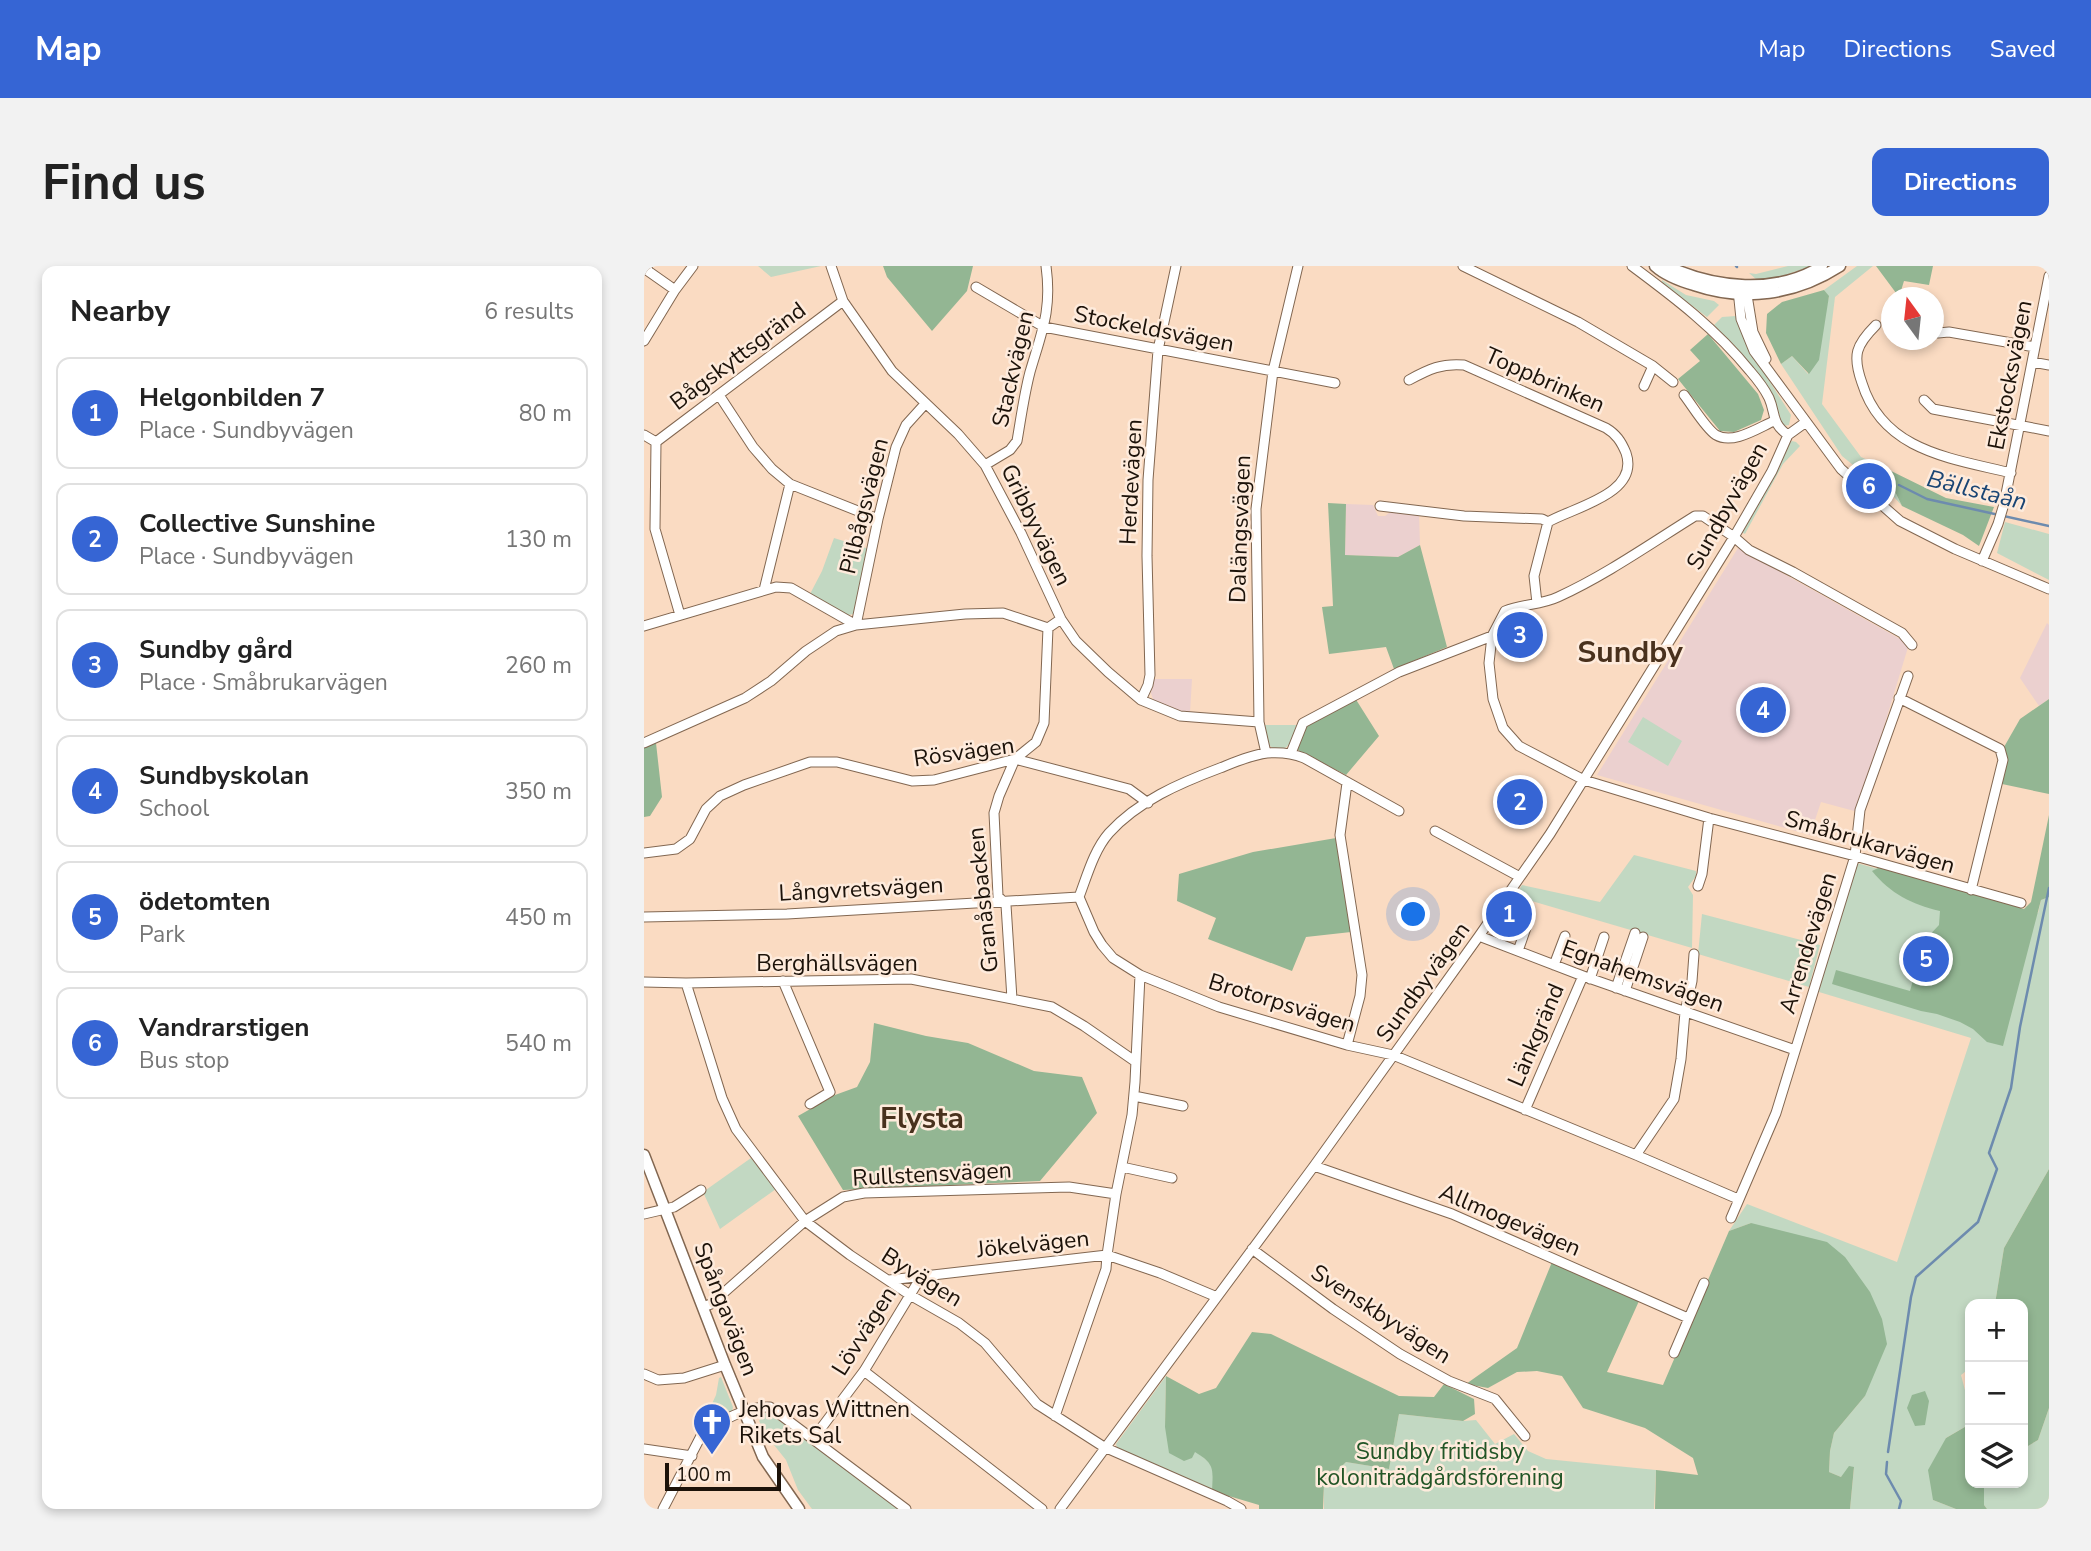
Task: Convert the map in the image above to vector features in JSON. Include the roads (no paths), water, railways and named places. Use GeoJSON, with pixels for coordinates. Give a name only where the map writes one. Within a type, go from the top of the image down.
{"type":"FeatureCollection","features":[{"type":"Feature","properties":{"kind":"street"},"geometry":{"type":"LineString","coordinates":[[647,266],[648,271],[674,290]]}},
{"type":"Feature","properties":{"kind":"street"},"geometry":{"type":"LineString","coordinates":[[644,341],[674,290],[693,266]]}},
{"type":"Feature","properties":{"kind":"street","name":"Gribbyvägen"},"geometry":{"type":"LineString","coordinates":[[831,266],[843,301],[892,371],[958,434],[985,465],[1061,618],[1076,641],[1140,700],[1180,716],[1259,722]]}},
{"type":"Feature","properties":{"kind":"street","name":"Stackvägen"},"geometry":{"type":"LineString","coordinates":[[985,465],[1010,450],[1017,441],[1049,299],[1046,266]]}},
{"type":"Feature","properties":{"kind":"street","name":"Herdevägen"},"geometry":{"type":"LineString","coordinates":[[1140,700],[1150,675],[1148,480],[1158,350],[1176,266]]}},
{"type":"Feature","properties":{"kind":"street","name":"Dalängsvägen"},"geometry":{"type":"LineString","coordinates":[[1266,753],[1259,722],[1256,509],[1273,371],[1298,266]]}},
{"type":"Feature","properties":{"kind":"street"},"geometry":{"type":"LineString","coordinates":[[1463,266],[1577,322],[1653,366],[1673,382]]}},
{"type":"Feature","properties":{"kind":"street"},"geometry":{"type":"LineString","coordinates":[[1632,266],[1720,336],[1764,389],[1774,421],[1788,435]]}},
{"type":"Feature","properties":{"kind":"street"},"geometry":{"type":"LineString","coordinates":[[1655,266],[1685,283],[1721,293],[1786,281],[1822,266]]}},
{"type":"Feature","properties":{"kind":"street"},"geometry":{"type":"LineString","coordinates":[[1667,266],[1693,277],[1742,290],[1788,290],[1807,284],[1840,266]]}},
{"type":"Feature","properties":{"kind":"street","name":"Ekstocksvägen"},"geometry":{"type":"LineString","coordinates":[[1982,561],[2004,504],[2047,297],[2049,276]]}},
{"type":"Feature","properties":{"kind":"street","name":"Stockeldsvägen"},"geometry":{"type":"LineString","coordinates":[[976,287],[1044,327],[1335,383]]}},
{"type":"Feature","properties":{"kind":"street"},"geometry":{"type":"LineString","coordinates":[[1742,290],[1753,332],[1772,374],[1841,469],[1900,521],[1982,561],[2049,589]]}},
{"type":"Feature","properties":{"kind":"street","name":"Bågskyttsgränd"},"geometry":{"type":"LineString","coordinates":[[656,442],[843,301]]}},
{"type":"Feature","properties":{"kind":"street"},"geometry":{"type":"LineString","coordinates":[[1876,325],[1861,340],[1857,356],[1859,376],[1866,396],[1879,418],[1901,438],[1920,448],[1952,459],[2011,472]]}},
{"type":"Feature","properties":{"kind":"street"},"geometry":{"type":"LineString","coordinates":[[1944,332],[2035,347]]}},
{"type":"Feature","properties":{"kind":"street"},"geometry":{"type":"LineString","coordinates":[[2032,362],[2049,365]]}},
{"type":"Feature","properties":{"kind":"street","name":"Toppbrinken"},"geometry":{"type":"LineString","coordinates":[[1409,380],[1448,363],[1464,365],[1606,428],[1616,435],[1627,457],[1626,475],[1622,483],[1611,493],[1548,522]]}},
{"type":"Feature","properties":{"kind":"street"},"geometry":{"type":"LineString","coordinates":[[1644,386],[1653,366]]}},
{"type":"Feature","properties":{"kind":"street"},"geometry":{"type":"LineString","coordinates":[[719,395],[753,447],[772,469],[790,484],[878,519]]}},
{"type":"Feature","properties":{"kind":"street"},"geometry":{"type":"LineString","coordinates":[[1684,395],[1714,434],[1722,437],[1744,434],[1774,421]]}},
{"type":"Feature","properties":{"kind":"street"},"geometry":{"type":"LineString","coordinates":[[1924,400],[1933,409],[2049,431]]}},
{"type":"Feature","properties":{"kind":"street","name":"Pilbågsvägen"},"geometry":{"type":"LineString","coordinates":[[856,625],[896,447],[906,425],[925,404]]}},
{"type":"Feature","properties":{"kind":"street","name":"Sundbyvägen"},"geometry":{"type":"LineString","coordinates":[[1060,1509],[1314,1166],[1520,877],[1584,780],[1734,537],[1772,471],[1788,435],[1806,422]]}},
{"type":"Feature","properties":{"kind":"street"},"geometry":{"type":"LineString","coordinates":[[644,435],[656,442],[655,529],[680,615]]}},
{"type":"Feature","properties":{"kind":"street"},"geometry":{"type":"LineString","coordinates":[[764,590],[790,484]]}},
{"type":"Feature","properties":{"kind":"street"},"geometry":{"type":"LineString","coordinates":[[1380,506],[1464,516],[1542,519],[1548,522],[1534,576],[1537,603]]}},
{"type":"Feature","properties":{"kind":"street"},"geometry":{"type":"LineString","coordinates":[[1291,753],[1303,723],[1399,672],[1492,636],[1505,611],[1554,599],[1593,579],[1695,516],[1703,516],[1749,550],[1902,633],[1912,645]]}},
{"type":"Feature","properties":{"kind":"street"},"geometry":{"type":"LineString","coordinates":[[644,626],[776,587],[791,588],[856,625]]}},
{"type":"Feature","properties":{"kind":"street"},"geometry":{"type":"LineString","coordinates":[[644,743],[745,698],[836,631],[856,625],[1003,613],[1048,628]]}},
{"type":"Feature","properties":{"kind":"street"},"geometry":{"type":"LineString","coordinates":[[1048,628],[1061,618]]}},
{"type":"Feature","properties":{"kind":"street"},"geometry":{"type":"LineString","coordinates":[[1015,759],[1036,742],[1044,723],[1048,628]]}},
{"type":"Feature","properties":{"kind":"street","name":"Småbrukarvägen"},"geometry":{"type":"LineString","coordinates":[[1492,636],[1489,663],[1493,699],[1503,728],[1519,746],[1584,780],[1709,818],[2021,903]]}},
{"type":"Feature","properties":{"kind":"street","name":"Arrendevägen"},"geometry":{"type":"LineString","coordinates":[[1731,1218],[1776,1113],[1855,856],[1860,810],[1908,676]]}},
{"type":"Feature","properties":{"kind":"street"},"geometry":{"type":"LineString","coordinates":[[1899,698],[2000,749],[2003,760],[1970,890]]}},
{"type":"Feature","properties":{"kind":"street"},"geometry":{"type":"LineString","coordinates":[[1079,897],[1107,835],[1130,814],[1177,784],[1266,753],[1291,753],[1304,758],[1399,811]]}},
{"type":"Feature","properties":{"kind":"street","name":"Rösvägen"},"geometry":{"type":"LineString","coordinates":[[644,853],[676,849],[690,839],[706,809],[720,796],[810,762],[837,762],[912,780],[934,780],[1015,759],[1129,789],[1148,803]]}},
{"type":"Feature","properties":{"kind":"street","name":"Granåsbacken"},"geometry":{"type":"LineString","coordinates":[[1012,999],[1006,905],[998,896],[994,813],[1015,759]]}},
{"type":"Feature","properties":{"kind":"street"},"geometry":{"type":"LineString","coordinates":[[1347,783],[1340,835],[1362,975],[1360,996],[1347,1045]]}},
{"type":"Feature","properties":{"kind":"street"},"geometry":{"type":"LineString","coordinates":[[1698,886],[1709,818]]}},
{"type":"Feature","properties":{"kind":"street"},"geometry":{"type":"LineString","coordinates":[[1435,831],[1520,877]]}},
{"type":"Feature","properties":{"kind":"street","name":"Långvretsvägen"},"geometry":{"type":"LineString","coordinates":[[644,917],[787,914],[1079,897]]}},
{"type":"Feature","properties":{"kind":"street","name":"Brotorpsvägen"},"geometry":{"type":"LineString","coordinates":[[1079,897],[1102,945],[1113,958],[1140,975],[1219,1007],[1347,1045],[1393,1055],[1738,1199]]}},
{"type":"Feature","properties":{"kind":"street"},"geometry":{"type":"LineString","coordinates":[[1518,951],[1528,922]]}},
{"type":"Feature","properties":{"kind":"street"},"geometry":{"type":"LineString","coordinates":[[1621,989],[1639,935]]}},
{"type":"Feature","properties":{"kind":"street","name":"Egnahemsvägen"},"geometry":{"type":"LineString","coordinates":[[1479,936],[1586,977],[1795,1050]]}},
{"type":"Feature","properties":{"kind":"street"},"geometry":{"type":"LineString","coordinates":[[1554,965],[1564,936]]}},
{"type":"Feature","properties":{"kind":"street","name":"Länkgränd"},"geometry":{"type":"LineString","coordinates":[[1525,1110],[1604,937]]}},
{"type":"Feature","properties":{"kind":"street"},"geometry":{"type":"LineString","coordinates":[[1636,1155],[1674,1099],[1694,954]]}},
{"type":"Feature","properties":{"kind":"street"},"geometry":{"type":"LineString","coordinates":[[1055,1416],[1106,1269],[1116,1194],[1134,1096],[1140,975]]}},
{"type":"Feature","properties":{"kind":"street","name":"Berghällsvägen"},"geometry":{"type":"LineString","coordinates":[[644,982],[911,979],[1052,1007],[1136,1062]]}},
{"type":"Feature","properties":{"kind":"street"},"geometry":{"type":"LineString","coordinates":[[783,981],[830,1092],[810,1104]]}},
{"type":"Feature","properties":{"kind":"street","name":"Byvägen"},"geometry":{"type":"LineString","coordinates":[[686,983],[722,1098],[736,1129],[805,1221],[849,1255],[959,1323],[985,1343],[1037,1404],[1055,1416],[1104,1447],[1241,1509]]}},
{"type":"Feature","properties":{"kind":"street"},"geometry":{"type":"LineString","coordinates":[[1134,1096],[1183,1106]]}},
{"type":"Feature","properties":{"kind":"street","name":"Spångavägen"},"geometry":{"type":"LineString","coordinates":[[644,1155],[763,1457],[799,1509]]}},
{"type":"Feature","properties":{"kind":"street","name":"Allmogevägen"},"geometry":{"type":"LineString","coordinates":[[1314,1166],[1452,1214],[1688,1318]]}},
{"type":"Feature","properties":{"kind":"street"},"geometry":{"type":"LineString","coordinates":[[1122,1167],[1172,1178]]}},
{"type":"Feature","properties":{"kind":"street","name":"Rullstensvägen"},"geometry":{"type":"LineString","coordinates":[[703,1307],[711,1304],[805,1221],[843,1197],[864,1193],[1069,1187],[1116,1194]]}},
{"type":"Feature","properties":{"kind":"street"},"geometry":{"type":"LineString","coordinates":[[644,1214],[674,1208],[701,1190]]}},
{"type":"Feature","properties":{"kind":"street","name":"Svenskbyvägen"},"geometry":{"type":"LineString","coordinates":[[1252,1249],[1400,1354],[1448,1381],[1495,1399],[1525,1436]]}},
{"type":"Feature","properties":{"kind":"street","name":"Jökelvägen"},"geometry":{"type":"LineString","coordinates":[[889,1280],[1107,1255],[1217,1297]]}},
{"type":"Feature","properties":{"kind":"street","name":"Lövvägen"},"geometry":{"type":"LineString","coordinates":[[813,1439],[864,1371],[921,1277]]}},
{"type":"Feature","properties":{"kind":"street"},"geometry":{"type":"LineString","coordinates":[[1674,1353],[1704,1283]]}},
{"type":"Feature","properties":{"kind":"street"},"geometry":{"type":"LineString","coordinates":[[644,1374],[658,1380],[684,1378],[725,1365]]}},
{"type":"Feature","properties":{"kind":"street"},"geometry":{"type":"LineString","coordinates":[[864,1371],[1042,1509]]}},
{"type":"Feature","properties":{"kind":"street"},"geometry":{"type":"LineString","coordinates":[[663,1509],[702,1434],[744,1413],[760,1407],[770,1407],[906,1509]]}},
{"type":"Feature","properties":{"kind":"street"},"geometry":{"type":"LineString","coordinates":[[644,1448],[692,1455]]}},
{"type":"Feature","properties":{"kind":"waterway","name":"Bällstaån"},"geometry":{"type":"LineString","coordinates":[[1899,485],[1927,499],[2049,526]]}},
{"type":"Feature","properties":{"kind":"waterway"},"geometry":{"type":"LineString","coordinates":[[1888,1452],[1916,1277],[1978,1222],[1997,1169],[1989,1153],[2011,1088],[2020,1027],[2049,888]]}},
{"type":"Feature","properties":{"kind":"waterway"},"geometry":{"type":"LineString","coordinates":[[1887,1462],[1886,1474],[1901,1501],[1899,1509]]}},
{"type":"Feature","properties":{"kind":"place","name":"Vandrarstigen"},"geometry":{"type":"Point","coordinates":[1869,486]}},
{"type":"Feature","properties":{"kind":"place","name":"Sundby gård"},"geometry":{"type":"Point","coordinates":[1520,635]}},
{"type":"Feature","properties":{"kind":"place","name":"Sundbyskolan"},"geometry":{"type":"Point","coordinates":[1763,710]}},
{"type":"Feature","properties":{"kind":"place","name":"Collective Sunshine"},"geometry":{"type":"Point","coordinates":[1520,802]}},
{"type":"Feature","properties":{"kind":"place","name":"Helgonbilden 7"},"geometry":{"type":"Point","coordinates":[1509,914]}},
{"type":"Feature","properties":{"kind":"place","name":"ödetomten"},"geometry":{"type":"Point","coordinates":[1926,959]}},
{"type":"Feature","properties":{"kind":"place","name":"Jehovas Wittnen Rikets Sal"},"geometry":{"type":"Point","coordinates":[712,1456]}},
{"type":"Feature","properties":{"kind":"district","name":"Sundby"},"geometry":{"type":"Point","coordinates":[1630,652]}},
{"type":"Feature","properties":{"kind":"district","name":"Flysta"},"geometry":{"type":"Point","coordinates":[922,1118]}},
{"type":"Feature","properties":{"kind":"park label","name":"Sundby fritidsby koloniträdgårdsförening"},"geometry":{"type":"Point","coordinates":[1440,1464]}}]}
